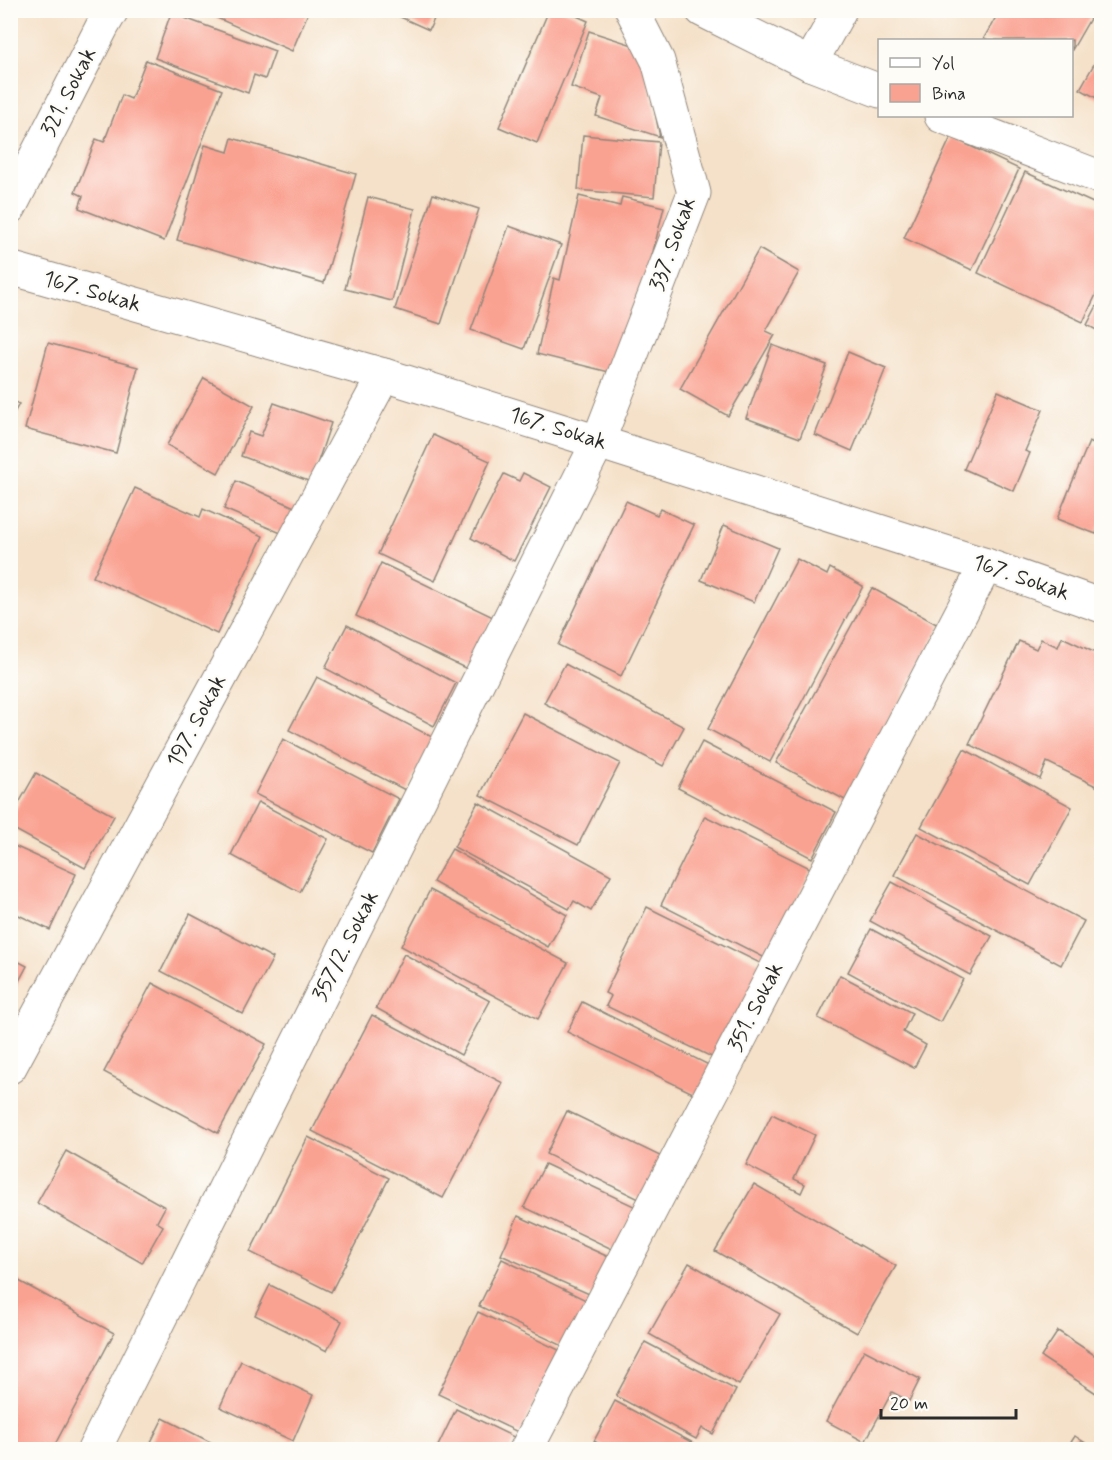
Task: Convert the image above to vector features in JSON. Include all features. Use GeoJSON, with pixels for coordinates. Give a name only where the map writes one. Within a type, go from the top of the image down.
{"type":"FeatureCollection","features":[{"type":"Feature","properties":{"kind":"street","name":"337. Sokak"},"geometry":{"type":"LineString","coordinates":[[598,442],[694,193],[658,61],[632,10]]}},
{"type":"Feature","properties":{"kind":"street"},"geometry":{"type":"LineString","coordinates":[[702,10],[810,64],[878,91]]}},
{"type":"Feature","properties":{"kind":"street"},"geometry":{"type":"LineString","coordinates":[[810,64],[840,10]]}},
{"type":"Feature","properties":{"kind":"street","name":"321. Sokak"},"geometry":{"type":"LineString","coordinates":[[10,207],[106,16]]}},
{"type":"Feature","properties":{"kind":"street"},"geometry":{"type":"LineString","coordinates":[[944,117],[1101,178]]}},
{"type":"Feature","properties":{"kind":"street","name":"167. Sokak"},"geometry":{"type":"LineString","coordinates":[[14,276],[384,375],[986,565],[1101,606]]}},
{"type":"Feature","properties":{"kind":"street","name":"197. Sokak"},"geometry":{"type":"LineString","coordinates":[[10,1067],[384,375]]}},
{"type":"Feature","properties":{"kind":"street","name":"357/2. Sokak"},"geometry":{"type":"LineString","coordinates":[[94,1449],[598,442]]}},
{"type":"Feature","properties":{"kind":"street","name":"351. Sokak"},"geometry":{"type":"LineString","coordinates":[[526,1449],[986,565]]}},
{"type":"Feature","properties":{"kind":"building"},"geometry":{"type":"Polygon","coordinates":[[[199,10],[303,10],[308,13],[292,51],[199,10]]]}},
{"type":"Feature","properties":{"kind":"building"},"geometry":{"type":"Polygon","coordinates":[[[385,10],[438,10],[429,30],[385,10]]]}},
{"type":"Feature","properties":{"kind":"building"},"geometry":{"type":"Polygon","coordinates":[[[549,10],[563,10],[588,21],[537,143],[499,127],[549,10]]]}},
{"type":"Feature","properties":{"kind":"building"},"geometry":{"type":"Polygon","coordinates":[[[1000,10],[1095,10],[1073,48],[1073,39],[984,38],[1000,10]]]}},
{"type":"Feature","properties":{"kind":"building"},"geometry":{"type":"Polygon","coordinates":[[[171,13],[275,51],[265,79],[254,75],[248,93],[155,58],[171,13]]]}},
{"type":"Feature","properties":{"kind":"building"},"geometry":{"type":"Polygon","coordinates":[[[589,31],[642,48],[660,137],[596,116],[602,98],[571,87],[589,31]]]}},
{"type":"Feature","properties":{"kind":"building"},"geometry":{"type":"Polygon","coordinates":[[[1102,50],[1102,101],[1080,89],[1102,50]]]}},
{"type":"Feature","properties":{"kind":"building"},"geometry":{"type":"Polygon","coordinates":[[[146,60],[222,90],[164,241],[79,208],[83,196],[75,192],[96,139],[104,142],[122,95],[131,99],[146,60]]]}},
{"type":"Feature","properties":{"kind":"building"},"geometry":{"type":"Polygon","coordinates":[[[583,135],[659,142],[654,197],[578,190],[583,135]]]}},
{"type":"Feature","properties":{"kind":"building"},"geometry":{"type":"Polygon","coordinates":[[[951,137],[1019,169],[972,270],[904,238],[951,137]]]}},
{"type":"Feature","properties":{"kind":"building"},"geometry":{"type":"Polygon","coordinates":[[[232,138],[356,174],[324,283],[177,240],[205,145],[228,152],[232,138]]]}},
{"type":"Feature","properties":{"kind":"building"},"geometry":{"type":"Polygon","coordinates":[[[1025,172],[1102,207],[1102,282],[1083,322],[978,273],[1025,172]]]}},
{"type":"Feature","properties":{"kind":"building"},"geometry":{"type":"Polygon","coordinates":[[[433,194],[479,209],[441,324],[395,309],[433,194]]]}},
{"type":"Feature","properties":{"kind":"building"},"geometry":{"type":"Polygon","coordinates":[[[579,196],[620,206],[622,197],[664,207],[625,366],[613,373],[537,354],[554,278],[560,280],[579,196]]]}},
{"type":"Feature","properties":{"kind":"building"},"geometry":{"type":"Polygon","coordinates":[[[368,197],[415,209],[392,301],[345,289],[368,197]]]}},
{"type":"Feature","properties":{"kind":"building"},"geometry":{"type":"Polygon","coordinates":[[[509,226],[561,245],[524,349],[471,330],[509,226]]]}},
{"type":"Feature","properties":{"kind":"building"},"geometry":{"type":"Polygon","coordinates":[[[759,249],[799,272],[766,331],[775,335],[728,416],[680,389],[759,249]]]}},
{"type":"Feature","properties":{"kind":"building"},"geometry":{"type":"Polygon","coordinates":[[[1102,296],[1102,333],[1087,325],[1102,296]]]}},
{"type":"Feature","properties":{"kind":"building"},"geometry":{"type":"Polygon","coordinates":[[[48,343],[138,367],[116,453],[25,429],[48,343]]]}},
{"type":"Feature","properties":{"kind":"building"},"geometry":{"type":"Polygon","coordinates":[[[772,345],[827,365],[800,438],[746,418],[772,345]]]}},
{"type":"Feature","properties":{"kind":"building"},"geometry":{"type":"Polygon","coordinates":[[[848,352],[886,368],[852,451],[815,435],[848,352]]]}},
{"type":"Feature","properties":{"kind":"building"},"geometry":{"type":"Polygon","coordinates":[[[204,378],[254,406],[218,473],[167,445],[204,378]]]}},
{"type":"Feature","properties":{"kind":"building"},"geometry":{"type":"Polygon","coordinates":[[[998,391],[1043,410],[1025,451],[1030,453],[1014,491],[964,469],[998,391]]]}},
{"type":"Feature","properties":{"kind":"building"},"geometry":{"type":"Polygon","coordinates":[[[10,399],[19,404],[10,420],[10,399]]]}},
{"type":"Feature","properties":{"kind":"building"},"geometry":{"type":"Polygon","coordinates":[[[274,403],[331,423],[311,482],[241,456],[249,432],[261,436],[274,403]]]}},
{"type":"Feature","properties":{"kind":"building"},"geometry":{"type":"Polygon","coordinates":[[[433,435],[490,461],[435,581],[378,554],[433,435]]]}},
{"type":"Feature","properties":{"kind":"building"},"geometry":{"type":"Polygon","coordinates":[[[1089,442],[1102,448],[1102,520],[1096,534],[1057,519],[1089,442]]]}},
{"type":"Feature","properties":{"kind":"building"},"geometry":{"type":"Polygon","coordinates":[[[523,473],[551,487],[514,561],[471,538],[504,474],[519,481],[523,473]]]}},
{"type":"Feature","properties":{"kind":"building"},"geometry":{"type":"Polygon","coordinates":[[[236,481],[299,509],[288,536],[224,509],[236,481]]]}},
{"type":"Feature","properties":{"kind":"building"},"geometry":{"type":"Polygon","coordinates":[[[135,488],[200,517],[203,509],[263,536],[217,634],[93,577],[135,488]]]}},
{"type":"Feature","properties":{"kind":"building"},"geometry":{"type":"Polygon","coordinates":[[[626,501],[657,515],[660,509],[694,525],[621,676],[558,645],[626,501]]]}},
{"type":"Feature","properties":{"kind":"building"},"geometry":{"type":"Polygon","coordinates":[[[724,525],[778,548],[754,602],[701,580],[724,525]]]}},
{"type":"Feature","properties":{"kind":"building"},"geometry":{"type":"Polygon","coordinates":[[[797,559],[827,575],[830,568],[863,586],[770,762],[708,729],[797,559]]]}},
{"type":"Feature","properties":{"kind":"building"},"geometry":{"type":"Polygon","coordinates":[[[381,563],[493,617],[467,669],[356,616],[381,563]]]}},
{"type":"Feature","properties":{"kind":"building"},"geometry":{"type":"Polygon","coordinates":[[[872,588],[940,626],[845,800],[776,763],[872,588]]]}},
{"type":"Feature","properties":{"kind":"building"},"geometry":{"type":"Polygon","coordinates":[[[347,625],[456,683],[434,726],[325,668],[347,625]]]}},
{"type":"Feature","properties":{"kind":"building"},"geometry":{"type":"Polygon","coordinates":[[[1062,637],[1102,656],[1102,789],[1047,762],[1040,779],[969,744],[1019,641],[1036,649],[1041,639],[1058,647],[1062,637]]]}},
{"type":"Feature","properties":{"kind":"building"},"geometry":{"type":"Polygon","coordinates":[[[565,664],[684,727],[663,766],[544,703],[565,664]]]}},
{"type":"Feature","properties":{"kind":"building"},"geometry":{"type":"Polygon","coordinates":[[[317,677],[434,738],[407,791],[289,730],[317,677]]]}},
{"type":"Feature","properties":{"kind":"building"},"geometry":{"type":"Polygon","coordinates":[[[523,713],[620,763],[578,845],[480,795],[523,713]]]}},
{"type":"Feature","properties":{"kind":"building"},"geometry":{"type":"Polygon","coordinates":[[[283,739],[399,799],[372,853],[255,794],[283,739]]]}},
{"type":"Feature","properties":{"kind":"building"},"geometry":{"type":"Polygon","coordinates":[[[702,742],[836,812],[812,858],[678,788],[702,742]]]}},
{"type":"Feature","properties":{"kind":"building"},"geometry":{"type":"Polygon","coordinates":[[[964,749],[1072,807],[1030,885],[921,827],[964,749]]]}},
{"type":"Feature","properties":{"kind":"building"},"geometry":{"type":"Polygon","coordinates":[[[36,773],[114,816],[85,868],[10,827],[10,819],[36,773]]]}},
{"type":"Feature","properties":{"kind":"building"},"geometry":{"type":"Polygon","coordinates":[[[258,802],[328,839],[300,892],[231,855],[258,802]]]}},
{"type":"Feature","properties":{"kind":"building"},"geometry":{"type":"Polygon","coordinates":[[[478,802],[611,875],[591,911],[574,901],[569,909],[454,847],[478,802]]]}},
{"type":"Feature","properties":{"kind":"building"},"geometry":{"type":"Polygon","coordinates":[[[705,816],[812,869],[767,959],[661,905],[705,816]]]}},
{"type":"Feature","properties":{"kind":"building"},"geometry":{"type":"Polygon","coordinates":[[[917,833],[1084,921],[1061,965],[894,875],[917,833]]]}},
{"type":"Feature","properties":{"kind":"building"},"geometry":{"type":"Polygon","coordinates":[[[10,844],[76,874],[50,930],[10,911],[10,844]]]}},
{"type":"Feature","properties":{"kind":"building"},"geometry":{"type":"Polygon","coordinates":[[[452,849],[567,915],[548,947],[433,882],[452,849]]]}},
{"type":"Feature","properties":{"kind":"building"},"geometry":{"type":"Polygon","coordinates":[[[892,882],[992,936],[970,975],[870,921],[892,882]]]}},
{"type":"Feature","properties":{"kind":"building"},"geometry":{"type":"Polygon","coordinates":[[[430,890],[568,963],[538,1019],[401,946],[430,890]]]}},
{"type":"Feature","properties":{"kind":"building"},"geometry":{"type":"Polygon","coordinates":[[[647,907],[766,966],[720,1061],[606,1006],[611,996],[605,993],[647,907]]]}},
{"type":"Feature","properties":{"kind":"building"},"geometry":{"type":"Polygon","coordinates":[[[190,914],[273,958],[243,1014],[161,971],[190,914]]]}},
{"type":"Feature","properties":{"kind":"building"},"geometry":{"type":"Polygon","coordinates":[[[871,929],[963,979],[940,1022],[848,972],[871,929]]]}},
{"type":"Feature","properties":{"kind":"building"},"geometry":{"type":"Polygon","coordinates":[[[404,954],[490,1001],[461,1055],[376,1008],[404,954]]]}},
{"type":"Feature","properties":{"kind":"building"},"geometry":{"type":"Polygon","coordinates":[[[10,957],[27,966],[10,998],[10,957]]]}},
{"type":"Feature","properties":{"kind":"building"},"geometry":{"type":"Polygon","coordinates":[[[840,975],[912,1013],[903,1032],[926,1045],[914,1068],[818,1018],[840,975]]]}},
{"type":"Feature","properties":{"kind":"building"},"geometry":{"type":"Polygon","coordinates":[[[152,983],[266,1044],[218,1133],[104,1072],[152,983]]]}},
{"type":"Feature","properties":{"kind":"building"},"geometry":{"type":"Polygon","coordinates":[[[582,1002],[719,1070],[705,1099],[567,1032],[582,1002]]]}},
{"type":"Feature","properties":{"kind":"building"},"geometry":{"type":"Polygon","coordinates":[[[372,1015],[503,1083],[443,1198],[312,1131],[372,1015]]]}},
{"type":"Feature","properties":{"kind":"building"},"geometry":{"type":"Polygon","coordinates":[[[567,1111],[664,1158],[643,1201],[546,1154],[567,1111]]]}},
{"type":"Feature","properties":{"kind":"building"},"geometry":{"type":"Polygon","coordinates":[[[772,1114],[815,1135],[794,1179],[805,1184],[801,1193],[746,1165],[772,1114]]]}},
{"type":"Feature","properties":{"kind":"building"},"geometry":{"type":"Polygon","coordinates":[[[308,1137],[389,1178],[331,1292],[250,1252],[308,1137]]]}},
{"type":"Feature","properties":{"kind":"building"},"geometry":{"type":"Polygon","coordinates":[[[66,1151],[165,1207],[157,1222],[163,1226],[142,1263],[37,1203],[66,1151]]]}},
{"type":"Feature","properties":{"kind":"building"},"geometry":{"type":"Polygon","coordinates":[[[545,1164],[636,1207],[616,1251],[524,1207],[545,1164]]]}},
{"type":"Feature","properties":{"kind":"building"},"geometry":{"type":"Polygon","coordinates":[[[754,1184],[896,1266],[857,1333],[715,1251],[754,1184]]]}},
{"type":"Feature","properties":{"kind":"building"},"geometry":{"type":"Polygon","coordinates":[[[518,1216],[613,1259],[596,1297],[501,1255],[518,1216]]]}},
{"type":"Feature","properties":{"kind":"building"},"geometry":{"type":"Polygon","coordinates":[[[502,1259],[590,1302],[567,1348],[479,1306],[502,1259]]]}},
{"type":"Feature","properties":{"kind":"building"},"geometry":{"type":"Polygon","coordinates":[[[689,1263],[780,1314],[739,1385],[649,1334],[689,1263]]]}},
{"type":"Feature","properties":{"kind":"building"},"geometry":{"type":"Polygon","coordinates":[[[10,1276],[114,1333],[52,1450],[10,1450],[10,1276]]]}},
{"type":"Feature","properties":{"kind":"building"},"geometry":{"type":"Polygon","coordinates":[[[270,1285],[342,1321],[327,1351],[255,1315],[270,1285]]]}},
{"type":"Feature","properties":{"kind":"building"},"geometry":{"type":"Polygon","coordinates":[[[478,1312],[559,1350],[520,1433],[438,1394],[478,1312]]]}},
{"type":"Feature","properties":{"kind":"building"},"geometry":{"type":"Polygon","coordinates":[[[1058,1331],[1102,1360],[1102,1397],[1041,1357],[1058,1331]]]}},
{"type":"Feature","properties":{"kind":"building"},"geometry":{"type":"Polygon","coordinates":[[[645,1342],[736,1390],[713,1434],[702,1428],[696,1439],[616,1396],[645,1342]]]}},
{"type":"Feature","properties":{"kind":"building"},"geometry":{"type":"Polygon","coordinates":[[[864,1350],[920,1379],[909,1401],[892,1392],[865,1442],[826,1421],[864,1350]]]}},
{"type":"Feature","properties":{"kind":"building"},"geometry":{"type":"Polygon","coordinates":[[[241,1361],[313,1395],[293,1441],[220,1407],[241,1361]]]}},
{"type":"Feature","properties":{"kind":"building"},"geometry":{"type":"Polygon","coordinates":[[[615,1401],[706,1450],[609,1450],[594,1441],[615,1401]]]}},
{"type":"Feature","properties":{"kind":"building"},"geometry":{"type":"Polygon","coordinates":[[[456,1409],[516,1438],[510,1450],[436,1450],[456,1409]]]}},
{"type":"Feature","properties":{"kind":"building"},"geometry":{"type":"Polygon","coordinates":[[[163,1418],[226,1450],[147,1450],[163,1418]]]}},
{"type":"Feature","properties":{"kind":"building"},"geometry":{"type":"Polygon","coordinates":[[[1075,1436],[1096,1450],[1066,1450],[1075,1436]]]}}]}
